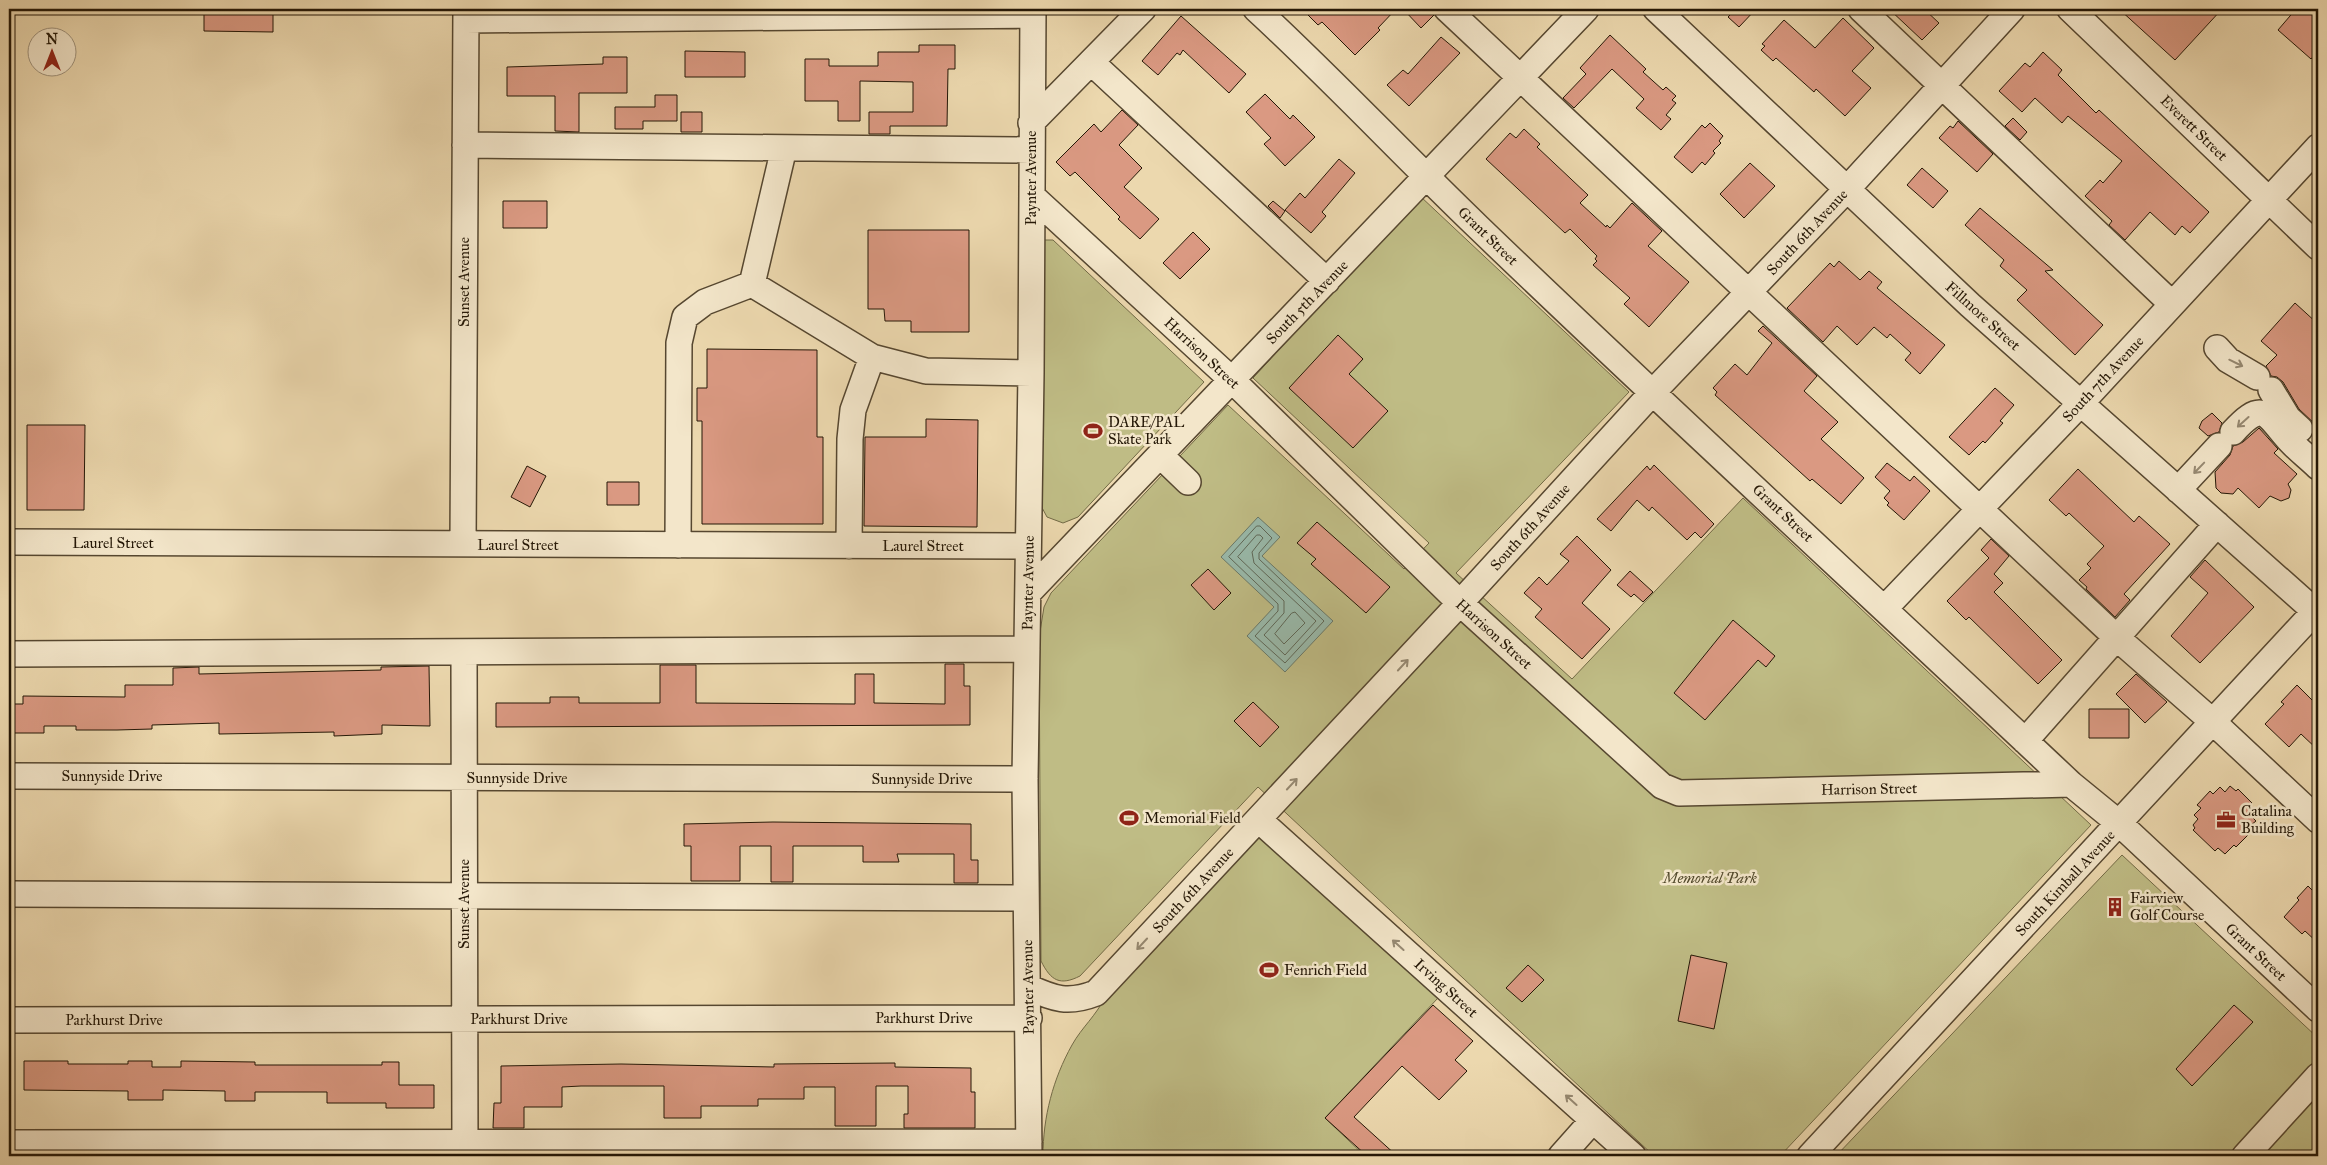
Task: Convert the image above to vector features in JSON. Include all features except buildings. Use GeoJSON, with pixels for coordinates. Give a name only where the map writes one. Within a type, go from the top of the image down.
{"type":"FeatureCollection","features":[{"type":"Feature","properties":{"kind":"street"},"geometry":{"type":"LineString","coordinates":[[1031,123],[1143,9]]}},
{"type":"Feature","properties":{"kind":"street","name":"Grant Street"},"geometry":{"type":"LineString","coordinates":[[1256,9],[1317,65],[1483,232],[2071,784],[2120,824],[2318,1009]]}},
{"type":"Feature","properties":{"kind":"street"},"geometry":{"type":"LineString","coordinates":[[1447,9],[2117,638],[2213,722],[2318,820]]}},
{"type":"Feature","properties":{"kind":"street","name":"South 5th Avenue"},"geometry":{"type":"LineString","coordinates":[[1028,593],[1586,9]]}},
{"type":"Feature","properties":{"kind":"street","name":"Fillmore Street"},"geometry":{"type":"LineString","coordinates":[[1656,9],[1970,305],[2317,611]]}},
{"type":"Feature","properties":{"kind":"street"},"geometry":{"type":"LineString","coordinates":[[1861,9],[2172,304]]}},
{"type":"Feature","properties":{"kind":"street","name":"South 6th Avenue"},"geometry":{"type":"LineString","coordinates":[[1028,987],[1056,999],[1080,999],[1096,993],[1460,604],[1653,392],[1848,188],[2012,9]]}},
{"type":"Feature","properties":{"kind":"street","name":"Everett Street"},"geometry":{"type":"LineString","coordinates":[[2070,9],[2318,247]]}},
{"type":"Feature","properties":{"kind":"street"},"geometry":{"type":"LineString","coordinates":[[466,14],[1033,12]]}},
{"type":"Feature","properties":{"kind":"street","name":"Paynter Avenue"},"geometry":{"type":"LineString","coordinates":[[1029,1149],[1025,780],[1031,373],[1033,12]]}},
{"type":"Feature","properties":{"kind":"street","name":"Sunset Avenue"},"geometry":{"type":"LineString","coordinates":[[463,544],[466,14]]}},
{"type":"Feature","properties":{"kind":"street"},"geometry":{"type":"LineString","coordinates":[[1091,62],[1327,281]]}},
{"type":"Feature","properties":{"kind":"street"},"geometry":{"type":"LineString","coordinates":[[465,145],[1031,150]]}},
{"type":"Feature","properties":{"kind":"street","name":"South 7th Avenue"},"geometry":{"type":"LineString","coordinates":[[1885,608],[2080,404],[2318,147]]}},
{"type":"Feature","properties":{"kind":"street"},"geometry":{"type":"LineString","coordinates":[[752,284],[784,148]]}},
{"type":"Feature","properties":{"kind":"street","name":"Harrison Street"},"geometry":{"type":"LineString","coordinates":[[1032,196],[1232,380],[1460,604],[1662,786],[1680,793],[2071,784]]}},
{"type":"Feature","properties":{"kind":"street"},"geometry":{"type":"LineString","coordinates":[[752,284],[872,357],[926,371],[1031,373]]}},
{"type":"Feature","properties":{"kind":"street"},"geometry":{"type":"LineString","coordinates":[[678,545],[679,343],[685,316],[705,302],[752,284]]}},
{"type":"Feature","properties":{"kind":"street"},"geometry":{"type":"LineString","coordinates":[[2216,348],[2228,360],[2264,383],[2288,418],[2318,446]]}},
{"type":"Feature","properties":{"kind":"street"},"geometry":{"type":"LineString","coordinates":[[850,546],[850,439],[852,410],[872,357]]}},
{"type":"Feature","properties":{"kind":"street"},"geometry":{"type":"LineString","coordinates":[[2178,490],[2244,419],[2254,414],[2264,414],[2273,419],[2291,442],[2318,467]]}},
{"type":"Feature","properties":{"kind":"street"},"geometry":{"type":"LineString","coordinates":[[1160,455],[1188,482]]}},
{"type":"Feature","properties":{"kind":"street"},"geometry":{"type":"LineString","coordinates":[[2025,741],[2217,524]]}},
{"type":"Feature","properties":{"kind":"street","name":"Laurel Street"},"geometry":{"type":"LineString","coordinates":[[9,542],[1028,546]]}},
{"type":"Feature","properties":{"kind":"street","name":"South Kimball Avenue"},"geometry":{"type":"LineString","coordinates":[[1810,1156],[2317,611]]}},
{"type":"Feature","properties":{"kind":"street"},"geometry":{"type":"LineString","coordinates":[[9,654],[1027,649]]}},
{"type":"Feature","properties":{"kind":"street","name":"Sunset Avenue"},"geometry":{"type":"LineString","coordinates":[[464,652],[465,1150]]}},
{"type":"Feature","properties":{"kind":"street","name":"Sunnyside Drive"},"geometry":{"type":"LineString","coordinates":[[9,776],[1025,780]]}},
{"type":"Feature","properties":{"kind":"street","name":"Irving Street"},"geometry":{"type":"LineString","coordinates":[[1259,820],[1633,1156]]}},
{"type":"Feature","properties":{"kind":"street"},"geometry":{"type":"LineString","coordinates":[[9,894],[1026,898]]}},
{"type":"Feature","properties":{"kind":"street","name":"Parkhurst Drive"},"geometry":{"type":"LineString","coordinates":[[9,1020],[1028,1018]]}},
{"type":"Feature","properties":{"kind":"street"},"geometry":{"type":"LineString","coordinates":[[2245,1156],[2318,1076]]}},
{"type":"Feature","properties":{"kind":"street"},"geometry":{"type":"LineString","coordinates":[[1561,1156],[1593,1120]]}},
{"type":"Feature","properties":{"kind":"street"},"geometry":{"type":"LineString","coordinates":[[9,1143],[465,1150],[1029,1149]]}},
{"type":"Feature","properties":{"kind":"green space","name":"Memorial Park"},"geometry":{"type":"Polygon","coordinates":[[[1420,196],[1629,392],[1456,573],[1572,679],[1743,498],[2091,825],[1780,1156],[1654,1156],[1258,787],[1080,976],[1067,981],[1057,980],[1048,973],[1041,961],[1039,638],[1044,607],[1051,593],[1228,405],[1404,569],[1429,543],[1253,378],[1420,196]]]}},
{"type":"Feature","properties":{"kind":"green space"},"geometry":{"type":"Polygon","coordinates":[[[1045,240],[1053,240],[1204,382],[1078,517],[1063,523],[1047,517],[1039,502],[1042,243],[1045,240]]]}},
{"type":"Feature","properties":{"kind":"green space"},"geometry":{"type":"Polygon","coordinates":[[[1260,831],[1438,998],[1325,1118],[1365,1156],[1043,1156],[1043,1141],[1050,1099],[1059,1071],[1076,1039],[1105,997],[1260,831]]]}},
{"type":"Feature","properties":{"kind":"green space"},"geometry":{"type":"Polygon","coordinates":[[[2122,855],[2318,1038],[2318,1156],[1836,1156],[2122,855]]]}},
{"type":"Feature","properties":{"kind":"water"},"geometry":{"type":"Polygon","coordinates":[[[1258,517],[1280,537],[1262,556],[1333,621],[1285,672],[1247,636],[1274,607],[1221,557],[1258,517]]]}},
{"type":"Feature","properties":{"kind":"place","name":"DARE/PAL Skate Park"},"geometry":{"type":"Point","coordinates":[1093,431]}},
{"type":"Feature","properties":{"kind":"place","name":"Memorial Field"},"geometry":{"type":"Point","coordinates":[1129,818]}},
{"type":"Feature","properties":{"kind":"place","name":"Catalina Building"},"geometry":{"type":"Point","coordinates":[2226,820]}},
{"type":"Feature","properties":{"kind":"place","name":"Fairview Golf Course"},"geometry":{"type":"Point","coordinates":[2115,907]}},
{"type":"Feature","properties":{"kind":"place","name":"Fenrich Field"},"geometry":{"type":"Point","coordinates":[1269,970]}}]}
